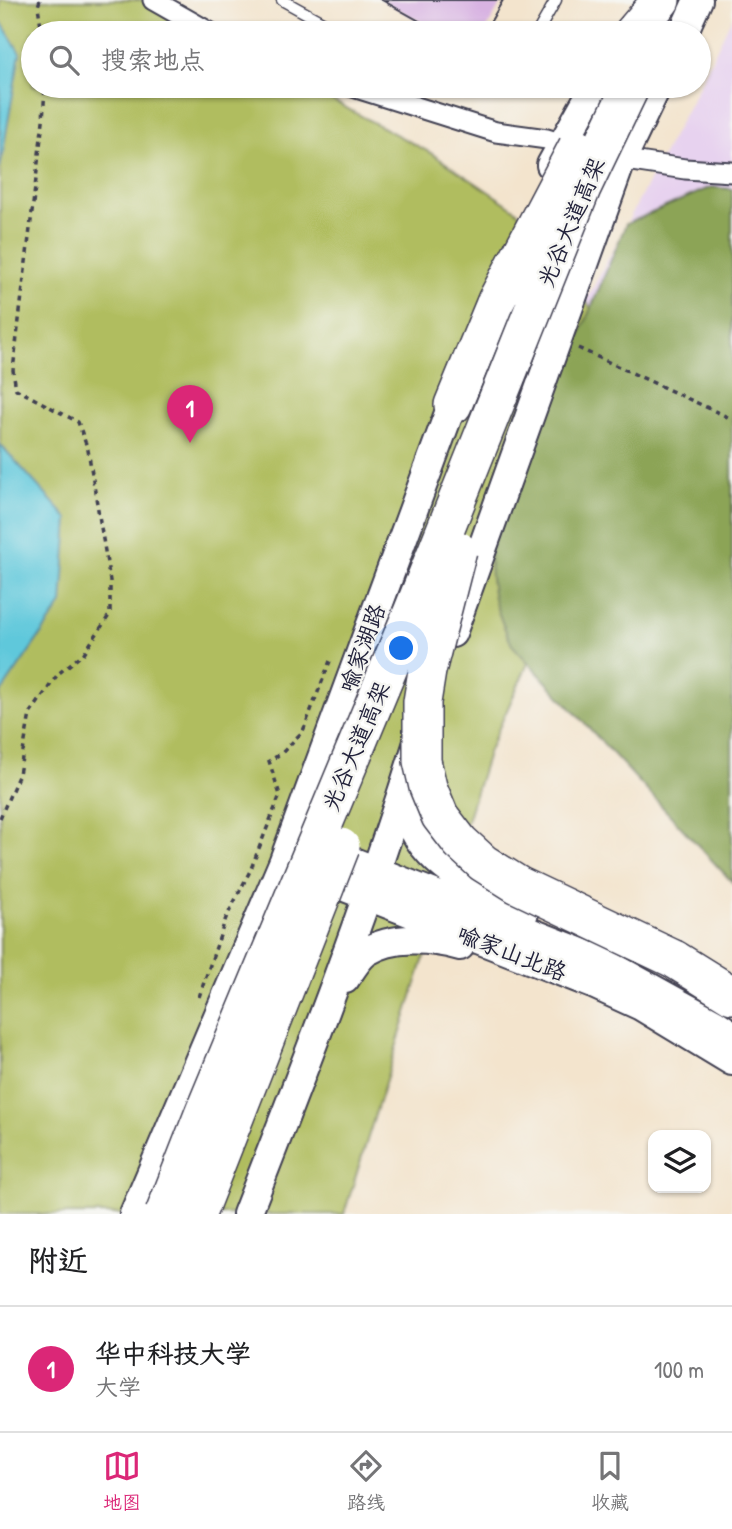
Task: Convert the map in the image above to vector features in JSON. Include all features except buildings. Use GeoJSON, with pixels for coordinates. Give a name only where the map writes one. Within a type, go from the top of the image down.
{"type":"FeatureCollection","features":[{"type":"Feature","properties":{"kind":"highway"},"geometry":{"type":"LineString","coordinates":[[643,21],[661,0]]}},
{"type":"Feature","properties":{"kind":"highway"},"geometry":{"type":"LineString","coordinates":[[660,21],[670,0]]}},
{"type":"Feature","properties":{"kind":"highway"},"geometry":{"type":"LineString","coordinates":[[672,21],[682,0]]}},
{"type":"Feature","properties":{"kind":"highway"},"geometry":{"type":"LineString","coordinates":[[453,405],[496,300],[582,137],[600,98]]}},
{"type":"Feature","properties":{"kind":"highway","name":"光谷大道高架"},"geometry":{"type":"LineString","coordinates":[[164,1214],[414,610],[582,188],[625,98]]}},
{"type":"Feature","properties":{"kind":"highway","name":"光谷大道高架"},"geometry":{"type":"LineString","coordinates":[[197,1214],[459,546],[592,193],[637,98]]}},
{"type":"Feature","properties":{"kind":"highway"},"geometry":{"type":"LineString","coordinates":[[459,546],[427,671],[422,702],[422,761],[428,787],[440,816],[475,856],[517,885],[674,959],[732,995]]}},
{"type":"Feature","properties":{"kind":"main road"},"geometry":{"type":"LineString","coordinates":[[633,21],[646,0]]}},
{"type":"Feature","properties":{"kind":"main road"},"geometry":{"type":"LineString","coordinates":[[688,21],[698,0]]}},
{"type":"Feature","properties":{"kind":"main road","name":"喻家湖路"},"geometry":{"type":"LineString","coordinates":[[134,1214],[288,850],[453,405],[483,310],[561,143],[588,98]]}},
{"type":"Feature","properties":{"kind":"main road"},"geometry":{"type":"LineString","coordinates":[[247,1214],[330,1001],[480,553],[621,161],[651,98]]}},
{"type":"Feature","properties":{"kind":"main road"},"geometry":{"type":"LineString","coordinates":[[412,761],[406,801],[414,832],[432,857],[461,878],[548,925],[597,972]]}},
{"type":"Feature","properties":{"kind":"main road","name":"喻家山北路"},"geometry":{"type":"LineString","coordinates":[[288,850],[376,870],[714,1023],[732,1035]]}},
{"type":"Feature","properties":{"kind":"main road","name":"喻家山北路"},"geometry":{"type":"LineString","coordinates":[[288,850],[366,897],[597,972],[640,1006],[732,1061]]}},
{"type":"Feature","properties":{"kind":"main road"},"geometry":{"type":"LineString","coordinates":[[330,1001],[363,953],[382,945],[408,940],[449,943],[470,948],[529,971],[559,979],[597,972]]}},
{"type":"Feature","properties":{"kind":"street"},"geometry":{"type":"LineString","coordinates":[[153,0],[190,21]]}},
{"type":"Feature","properties":{"kind":"street"},"geometry":{"type":"LineString","coordinates":[[388,98],[496,132],[547,139],[621,161],[732,172]]}},
{"type":"Feature","properties":{"kind":"lane"},"geometry":{"type":"LineString","coordinates":[[282,0],[320,21]]}},
{"type":"Feature","properties":{"kind":"lane"},"geometry":{"type":"LineString","coordinates":[[544,21],[556,0]]}},
{"type":"Feature","properties":{"kind":"path"},"geometry":{"type":"LineString","coordinates":[[40,0],[40,21]]}},
{"type":"Feature","properties":{"kind":"path"},"geometry":{"type":"LineString","coordinates":[[0,818],[19,775],[30,714],[58,674],[84,653],[110,614],[110,581],[88,450],[78,422],[16,389],[13,370],[44,98]]}},
{"type":"Feature","properties":{"kind":"path"},"geometry":{"type":"LineString","coordinates":[[558,340],[732,419]]}},
{"type":"Feature","properties":{"kind":"shaded area"},"geometry":{"type":"Polygon","coordinates":[[[732,17],[732,419],[566,339],[693,98],[711,98],[711,61],[732,17]]]}},
{"type":"Feature","properties":{"kind":"green space"},"geometry":{"type":"Polygon","coordinates":[[[0,0],[143,0],[183,21],[21,21],[21,98],[328,98],[431,153],[516,210],[591,308],[609,408],[588,530],[489,750],[344,1214],[0,1214],[0,0]]]}},
{"type":"Feature","properties":{"kind":"green space"},"geometry":{"type":"Polygon","coordinates":[[[711,187],[732,189],[732,882],[512,645],[494,599],[490,565],[490,550],[626,224],[711,187]]]}},
{"type":"Feature","properties":{"kind":"water"},"geometry":{"type":"Polygon","coordinates":[[[0,20],[20,53],[0,169],[0,20]]]}},
{"type":"Feature","properties":{"kind":"water"},"geometry":{"type":"Polygon","coordinates":[[[0,444],[68,519],[62,604],[0,694],[0,444]]]}},
{"type":"Feature","properties":{"kind":"place","name":"华中科技大学"},"geometry":{"type":"Point","coordinates":[190,443]}}]}
